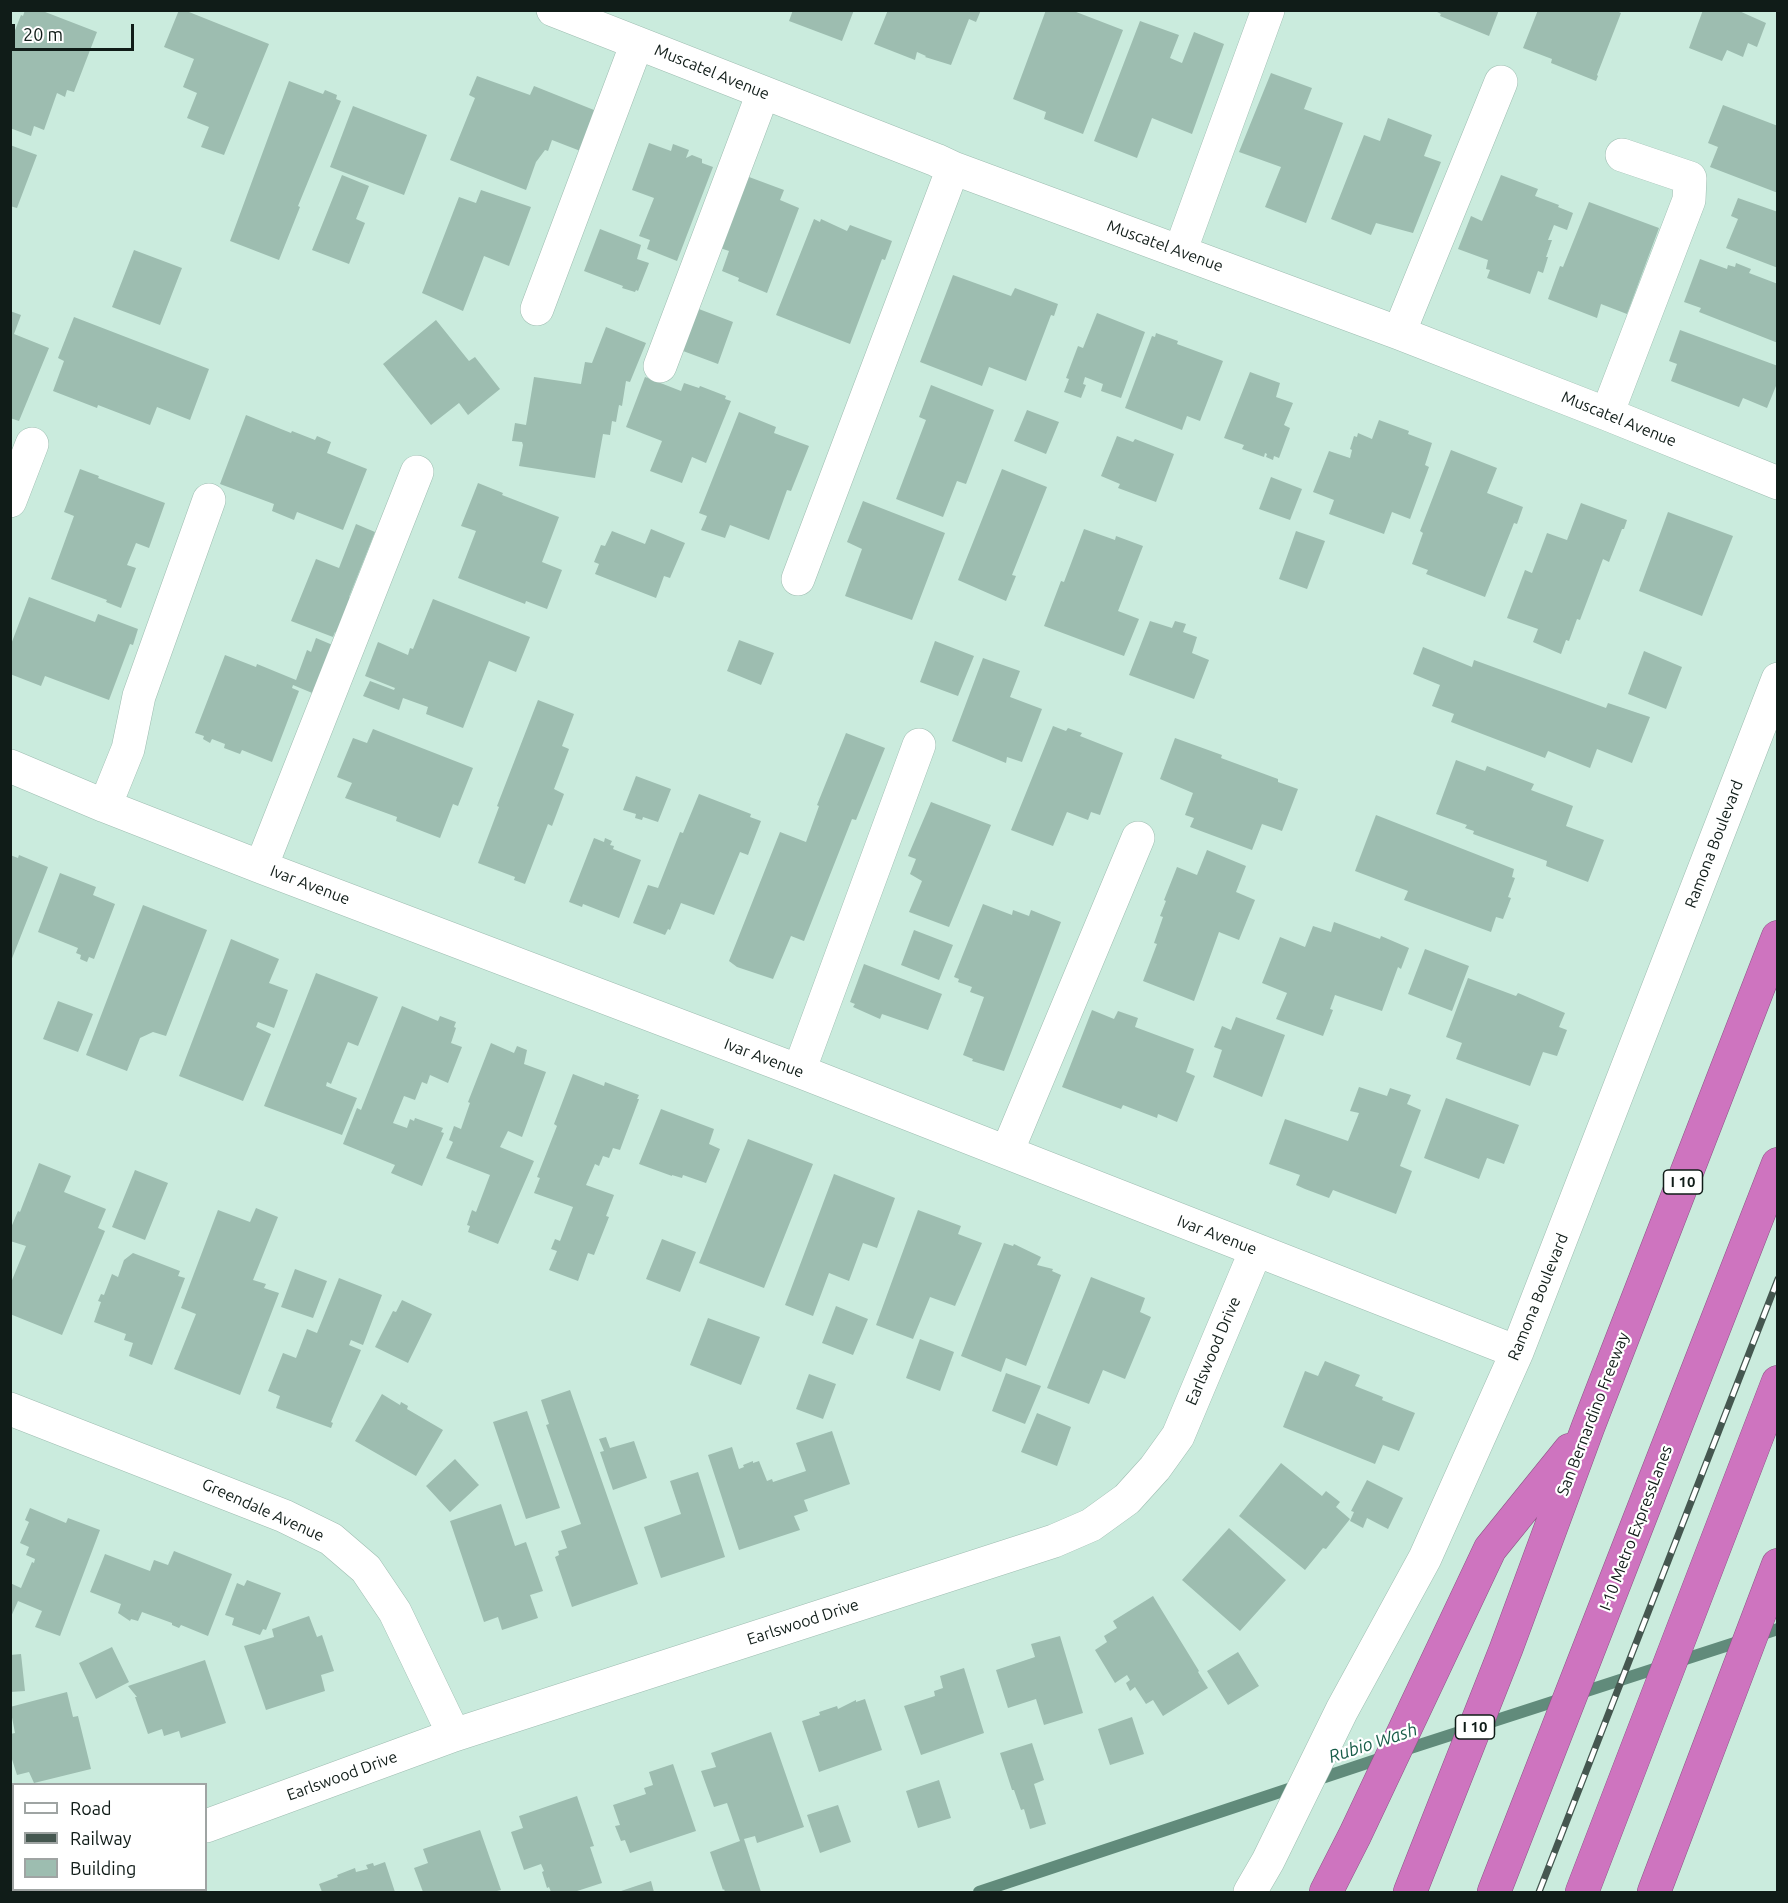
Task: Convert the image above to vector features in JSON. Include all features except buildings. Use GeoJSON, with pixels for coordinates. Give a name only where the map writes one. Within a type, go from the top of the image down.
{"type":"FeatureCollection","features":[{"type":"Feature","properties":{"kind":"highway","name":"San Bernardino Freeway"},"geometry":{"type":"LineString","coordinates":[[1410,1893],[1506,1649],[1588,1427],[1778,937]]}},
{"type":"Feature","properties":{"kind":"highway","name":"I-10 Metro ExpressLanes"},"geometry":{"type":"LineString","coordinates":[[1494,1893],[1778,1164]]}},
{"type":"Feature","properties":{"kind":"highway"},"geometry":{"type":"LineString","coordinates":[[1582,1893],[1778,1382]]}},
{"type":"Feature","properties":{"kind":"highway"},"geometry":{"type":"LineString","coordinates":[[1326,1893],[1490,1549],[1588,1427]]}},
{"type":"Feature","properties":{"kind":"highway"},"geometry":{"type":"LineString","coordinates":[[1660,1884],[1722,1711],[1778,1565]]}},
{"type":"Feature","properties":{"kind":"street","name":"Muscatel Avenue"},"geometry":{"type":"LineString","coordinates":[[553,10],[953,168],[1399,333],[1778,483]]}},
{"type":"Feature","properties":{"kind":"street"},"geometry":{"type":"LineString","coordinates":[[1180,252],[1268,10]]}},
{"type":"Feature","properties":{"kind":"street"},"geometry":{"type":"LineString","coordinates":[[537,309],[638,43]]}},
{"type":"Feature","properties":{"kind":"street"},"geometry":{"type":"LineString","coordinates":[[1399,333],[1501,82]]}},
{"type":"Feature","properties":{"kind":"street"},"geometry":{"type":"LineString","coordinates":[[660,366],[763,93]]}},
{"type":"Feature","properties":{"kind":"street"},"geometry":{"type":"LineString","coordinates":[[1607,414],[1689,200],[1690,178],[1622,154]]}},
{"type":"Feature","properties":{"kind":"street"},"geometry":{"type":"LineString","coordinates":[[798,579],[953,168]]}},
{"type":"Feature","properties":{"kind":"street"},"geometry":{"type":"LineString","coordinates":[[10,501],[32,444]]}},
{"type":"Feature","properties":{"kind":"street"},"geometry":{"type":"LineString","coordinates":[[261,867],[417,472]]}},
{"type":"Feature","properties":{"kind":"street"},"geometry":{"type":"LineString","coordinates":[[105,806],[128,749],[139,696],[210,500]]}},
{"type":"Feature","properties":{"kind":"street","name":"Ramona Boulevard"},"geometry":{"type":"LineString","coordinates":[[1250,1893],[1342,1710],[1425,1558],[1517,1352],[1778,679]]}},
{"type":"Feature","properties":{"kind":"street"},"geometry":{"type":"LineString","coordinates":[[799,1071],[919,745]]}},
{"type":"Feature","properties":{"kind":"street","name":"Ivar Avenue"},"geometry":{"type":"LineString","coordinates":[[10,766],[261,867],[799,1071],[1517,1352]]}},
{"type":"Feature","properties":{"kind":"street"},"geometry":{"type":"LineString","coordinates":[[1008,1152],[1138,838]]}},
{"type":"Feature","properties":{"kind":"street","name":"Earlswood Drive"},"geometry":{"type":"LineString","coordinates":[[207,1826],[454,1735],[1042,1545],[1091,1525],[1128,1499],[1155,1468],[1178,1436],[1256,1250]]}},
{"type":"Feature","properties":{"kind":"street","name":"Greendale Avenue"},"geometry":{"type":"LineString","coordinates":[[10,1409],[264,1507],[331,1539],[366,1569],[395,1612],[454,1735]]}},
{"type":"Feature","properties":{"kind":"waterway","name":"Rubio Wash"},"geometry":{"type":"LineString","coordinates":[[1401,1751],[1778,1629]]}},
{"type":"Feature","properties":{"kind":"waterway","name":"Rubio Wash"},"geometry":{"type":"LineString","coordinates":[[979,1892],[1385,1757]]}},
{"type":"Feature","properties":{"kind":"railway"},"geometry":{"type":"LineString","coordinates":[[1539,1892],[1778,1279]]}}]}
